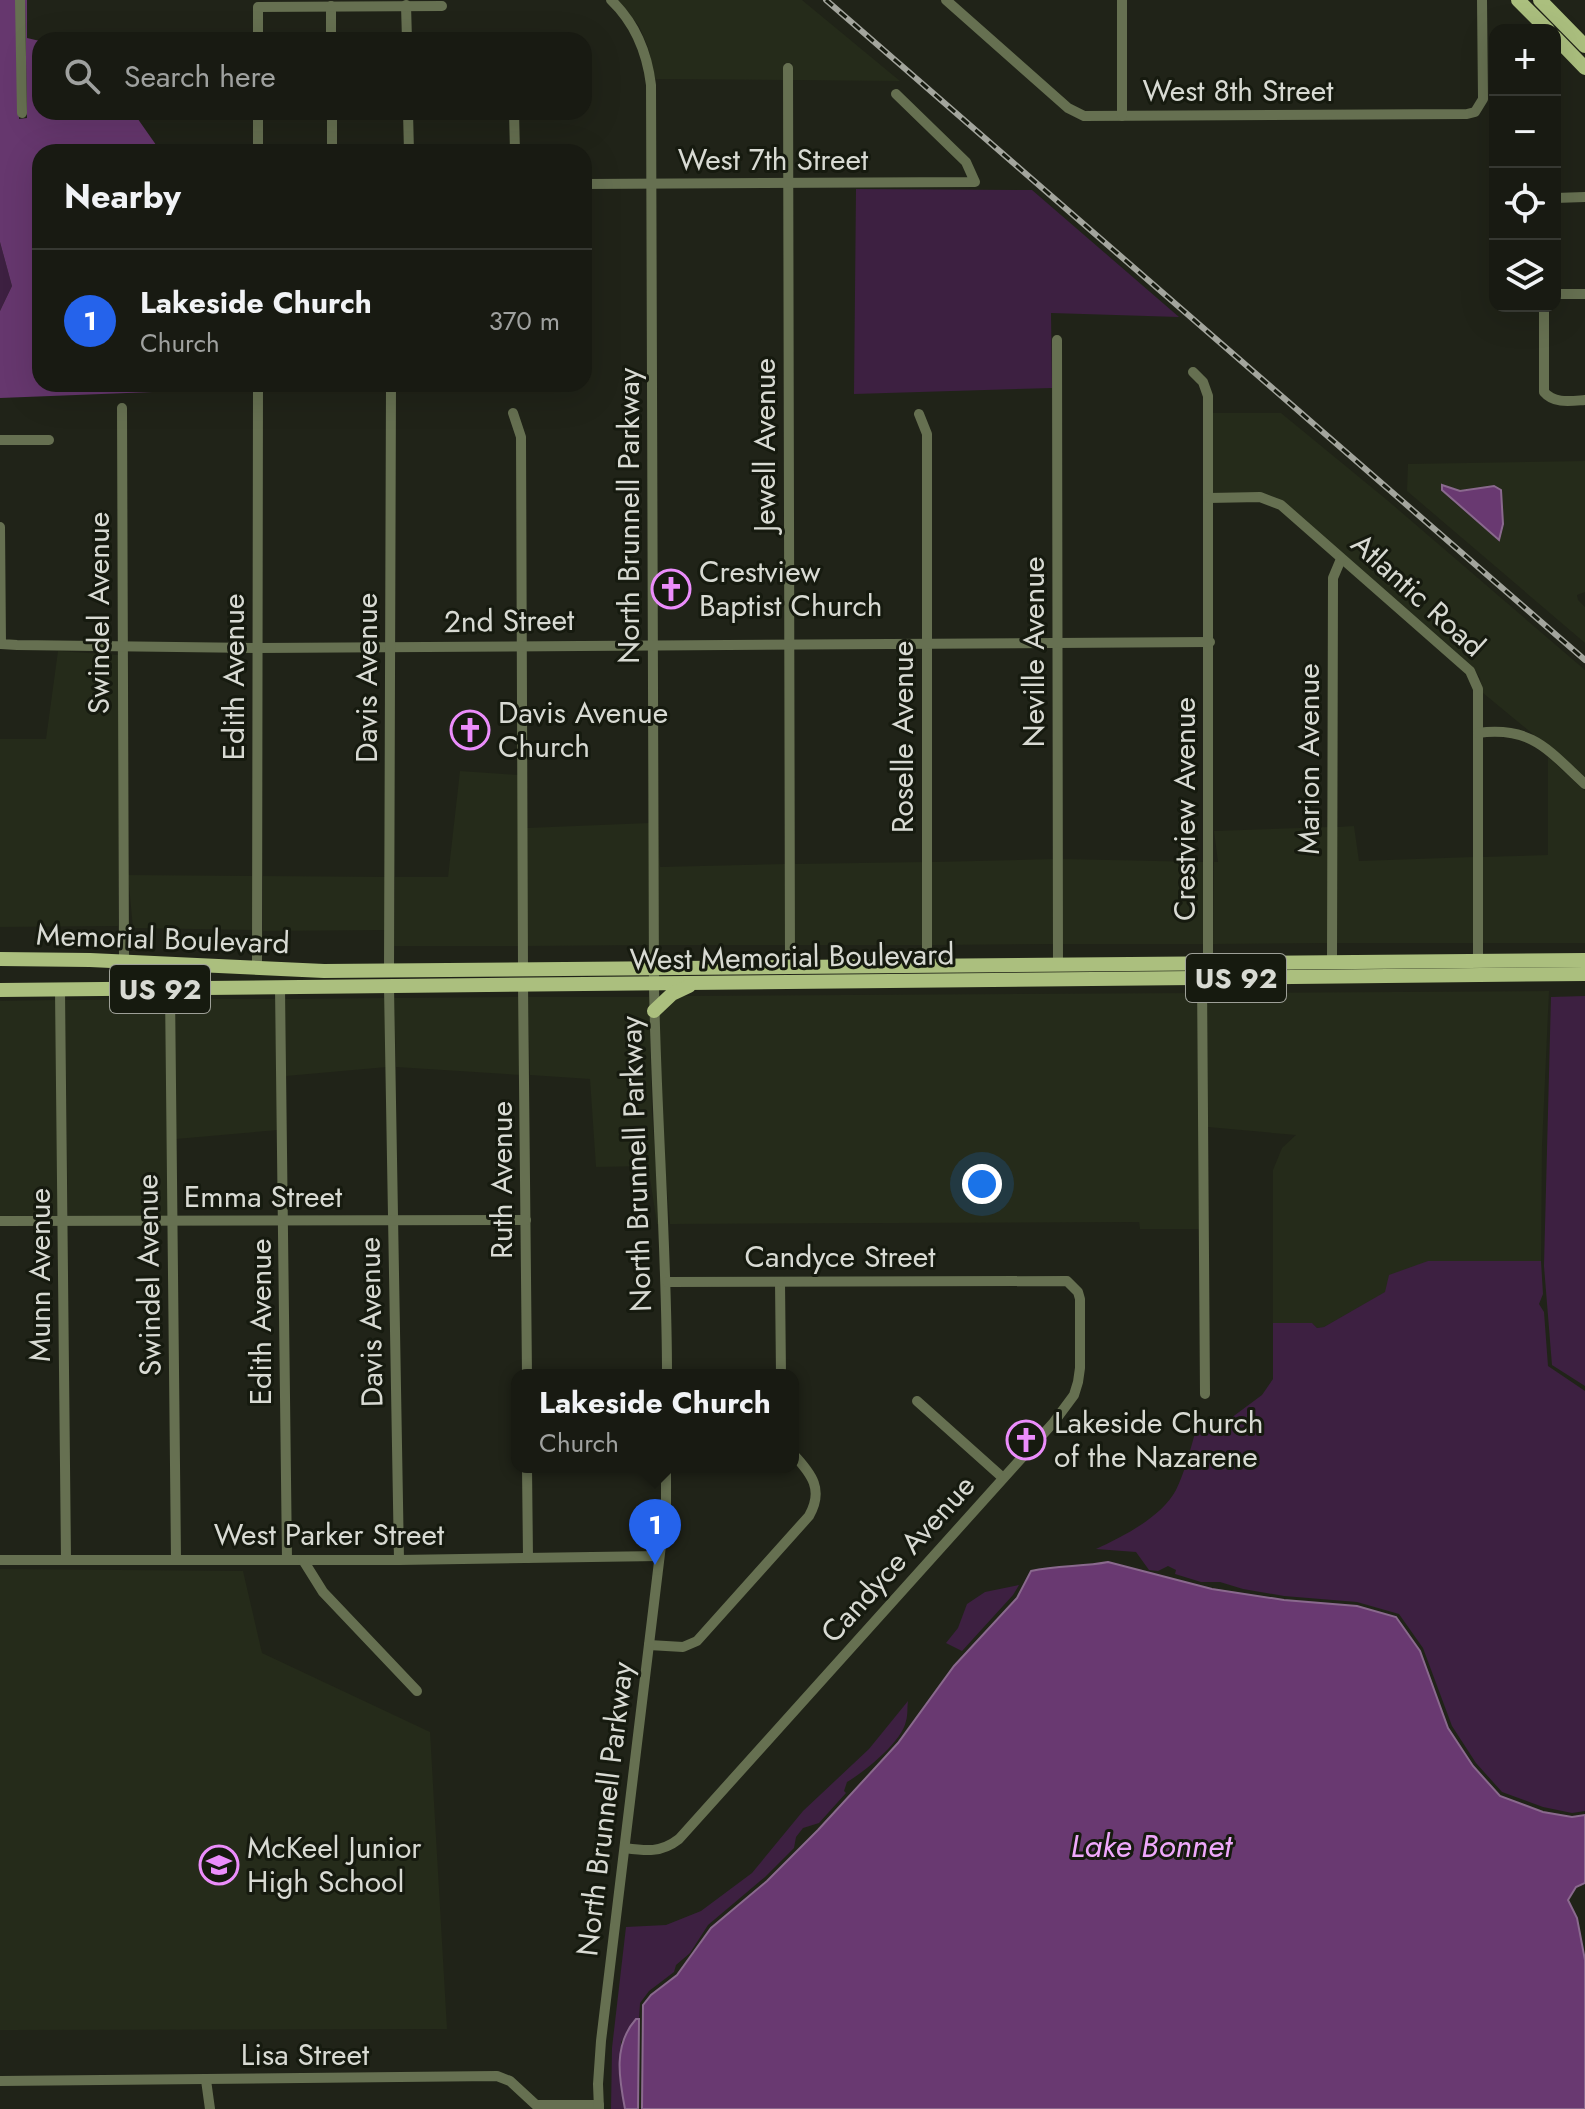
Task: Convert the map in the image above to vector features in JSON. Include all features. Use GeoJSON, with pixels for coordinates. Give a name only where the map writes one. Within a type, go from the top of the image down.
{"type":"FeatureCollection","features":[{"type":"Feature","properties":{"kind":"main road"},"geometry":{"type":"LineString","coordinates":[[1518,0],[1542,24]]}},
{"type":"Feature","properties":{"kind":"main road"},"geometry":{"type":"LineString","coordinates":[[1531,0],[1558,27],[1570,31]]}},
{"type":"Feature","properties":{"kind":"main road"},"geometry":{"type":"LineString","coordinates":[[1540,0],[1585,46]]}},
{"type":"Feature","properties":{"kind":"main road"},"geometry":{"type":"LineString","coordinates":[[1561,43],[1585,68]]}},
{"type":"Feature","properties":{"kind":"main road","name":"Memorial Boulevard"},"geometry":{"type":"LineString","coordinates":[[0,959],[324,971]]}},
{"type":"Feature","properties":{"kind":"main road"},"geometry":{"type":"LineString","coordinates":[[1337,977],[1355,971],[1460,968],[1478,961]]}},
{"type":"Feature","properties":{"kind":"main road","name":"West Memorial Boulevard"},"geometry":{"type":"LineString","coordinates":[[324,971],[1478,961],[1584,965]]}},
{"type":"Feature","properties":{"kind":"main road"},"geometry":{"type":"LineString","coordinates":[[887,981],[927,964]]}},
{"type":"Feature","properties":{"kind":"main road"},"geometry":{"type":"LineString","coordinates":[[925,981],[963,964]]}},
{"type":"Feature","properties":{"kind":"main road","name":"West Memorial Boulevard"},"geometry":{"type":"LineString","coordinates":[[0,990],[1477,976],[1496,967],[1584,965]]}},
{"type":"Feature","properties":{"kind":"main road"},"geometry":{"type":"LineString","coordinates":[[360,987],[389,971]]}},
{"type":"Feature","properties":{"kind":"main road"},"geometry":{"type":"LineString","coordinates":[[389,987],[403,976],[417,971]]}},
{"type":"Feature","properties":{"kind":"main road"},"geometry":{"type":"LineString","coordinates":[[654,1011],[672,994],[694,985]]}},
{"type":"Feature","properties":{"kind":"street"},"geometry":{"type":"LineString","coordinates":[[20,0],[22,113]]}},
{"type":"Feature","properties":{"kind":"street","name":"North Brunnell Parkway"},"geometry":{"type":"LineString","coordinates":[[611,0],[635,30],[649,69],[654,1011],[656,1112],[667,1282],[667,1369]]}},
{"type":"Feature","properties":{"kind":"street","name":"West 8th Street"},"geometry":{"type":"LineString","coordinates":[[946,0],[1076,114],[1122,116],[1451,115],[1475,112],[1483,99],[1482,0]]}},
{"type":"Feature","properties":{"kind":"street"},"geometry":{"type":"LineString","coordinates":[[1122,0],[1122,116]]}},
{"type":"Feature","properties":{"kind":"street"},"geometry":{"type":"LineString","coordinates":[[406,5],[407,32]]}},
{"type":"Feature","properties":{"kind":"street"},"geometry":{"type":"LineString","coordinates":[[331,6],[331,32]]}},
{"type":"Feature","properties":{"kind":"street"},"geometry":{"type":"LineString","coordinates":[[258,32],[258,7],[442,6]]}},
{"type":"Feature","properties":{"kind":"street","name":"Jewell Avenue"},"geometry":{"type":"LineString","coordinates":[[788,68],[790,966]]}},
{"type":"Feature","properties":{"kind":"street","name":"West 7th Street"},"geometry":{"type":"LineString","coordinates":[[592,184],[975,182],[966,162],[896,94]]}},
{"type":"Feature","properties":{"kind":"street"},"geometry":{"type":"LineString","coordinates":[[258,120],[258,144]]}},
{"type":"Feature","properties":{"kind":"street"},"geometry":{"type":"LineString","coordinates":[[332,120],[332,144]]}},
{"type":"Feature","properties":{"kind":"street"},"geometry":{"type":"LineString","coordinates":[[408,120],[409,144]]}},
{"type":"Feature","properties":{"kind":"street"},"geometry":{"type":"LineString","coordinates":[[514,120],[515,144]]}},
{"type":"Feature","properties":{"kind":"street"},"geometry":{"type":"LineString","coordinates":[[1561,198],[1585,197]]}},
{"type":"Feature","properties":{"kind":"street"},"geometry":{"type":"LineString","coordinates":[[1561,294],[1585,294]]}},
{"type":"Feature","properties":{"kind":"street"},"geometry":{"type":"LineString","coordinates":[[1544,312],[1544,392],[1558,401],[1585,400]]}},
{"type":"Feature","properties":{"kind":"street","name":"Neville Avenue"},"geometry":{"type":"LineString","coordinates":[[1057,340],[1058,964]]}},
{"type":"Feature","properties":{"kind":"street","name":"Crestview Avenue"},"geometry":{"type":"LineString","coordinates":[[1193,372],[1203,382],[1208,396],[1208,963],[1202,978],[1205,1394]]}},
{"type":"Feature","properties":{"kind":"street","name":"Edith Avenue"},"geometry":{"type":"LineString","coordinates":[[257,969],[258,392]]}},
{"type":"Feature","properties":{"kind":"street","name":"Davis Avenue"},"geometry":{"type":"LineString","coordinates":[[389,971],[391,392]]}},
{"type":"Feature","properties":{"kind":"street","name":"Swindel Avenue"},"geometry":{"type":"LineString","coordinates":[[122,408],[124,962]]}},
{"type":"Feature","properties":{"kind":"street"},"geometry":{"type":"LineString","coordinates":[[513,413],[521,437],[523,969]]}},
{"type":"Feature","properties":{"kind":"street","name":"Roselle Avenue"},"geometry":{"type":"LineString","coordinates":[[919,414],[927,434],[927,964]]}},
{"type":"Feature","properties":{"kind":"street"},"geometry":{"type":"LineString","coordinates":[[0,440],[49,440]]}},
{"type":"Feature","properties":{"kind":"street","name":"Atlantic Road"},"geometry":{"type":"LineString","coordinates":[[1208,498],[1270,499],[1281,505],[1470,671],[1478,689],[1478,961]]}},
{"type":"Feature","properties":{"kind":"street"},"geometry":{"type":"LineString","coordinates":[[0,527],[1,644]]}},
{"type":"Feature","properties":{"kind":"street","name":"Marion Avenue"},"geometry":{"type":"LineString","coordinates":[[1332,962],[1333,578],[1341,559]]}},
{"type":"Feature","properties":{"kind":"street","name":"2nd Street"},"geometry":{"type":"LineString","coordinates":[[1,644],[258,648],[1210,642]]}},
{"type":"Feature","properties":{"kind":"street"},"geometry":{"type":"LineString","coordinates":[[1478,733],[1499,730],[1527,737],[1541,745],[1585,784]]}},
{"type":"Feature","properties":{"kind":"street","name":"Ruth Avenue"},"geometry":{"type":"LineString","coordinates":[[523,985],[527,1369]]}},
{"type":"Feature","properties":{"kind":"street","name":"Davis Avenue"},"geometry":{"type":"LineString","coordinates":[[389,987],[399,1560]]}},
{"type":"Feature","properties":{"kind":"street","name":"Edith Avenue"},"geometry":{"type":"LineString","coordinates":[[280,988],[287,1560]]}},
{"type":"Feature","properties":{"kind":"street","name":"Swindel Avenue"},"geometry":{"type":"LineString","coordinates":[[170,989],[176,1560]]}},
{"type":"Feature","properties":{"kind":"street","name":"Munn Avenue"},"geometry":{"type":"LineString","coordinates":[[60,990],[66,1560]]}},
{"type":"Feature","properties":{"kind":"street","name":"Emma Street"},"geometry":{"type":"LineString","coordinates":[[0,1221],[526,1220]]}},
{"type":"Feature","properties":{"kind":"street","name":"Candyce Street"},"geometry":{"type":"LineString","coordinates":[[667,1282],[1014,1280]]}},
{"type":"Feature","properties":{"kind":"street","name":"Candyce Avenue"},"geometry":{"type":"LineString","coordinates":[[625,1848],[657,1851],[679,1839],[1054,1422],[1074,1395],[1080,1368],[1080,1299],[1074,1285],[1060,1280],[1014,1280]]}},
{"type":"Feature","properties":{"kind":"street"},"geometry":{"type":"LineString","coordinates":[[780,1282],[781,1369]]}},
{"type":"Feature","properties":{"kind":"street"},"geometry":{"type":"LineString","coordinates":[[917,1401],[1002,1477]]}},
{"type":"Feature","properties":{"kind":"street"},"geometry":{"type":"LineString","coordinates":[[649,1645],[683,1647],[697,1641],[809,1516],[817,1495],[815,1483],[799,1460]]}},
{"type":"Feature","properties":{"kind":"street"},"geometry":{"type":"LineString","coordinates":[[527,1473],[528,1558]]}},
{"type":"Feature","properties":{"kind":"street","name":"North Brunnell Parkway"},"geometry":{"type":"LineString","coordinates":[[599,2107],[601,2041],[666,1504],[666,1473]]}},
{"type":"Feature","properties":{"kind":"street","name":"West Parker Street"},"geometry":{"type":"LineString","coordinates":[[0,1560],[399,1560],[659,1556]]}},
{"type":"Feature","properties":{"kind":"street"},"geometry":{"type":"LineString","coordinates":[[303,1560],[323,1592],[417,1691]]}},
{"type":"Feature","properties":{"kind":"street","name":"Lisa Street"},"geometry":{"type":"LineString","coordinates":[[0,2081],[497,2076],[510,2081],[534,2107],[599,2107]]}},
{"type":"Feature","properties":{"kind":"street"},"geometry":{"type":"LineString","coordinates":[[206,2080],[210,2109]]}},
{"type":"Feature","properties":{"kind":"shaded area"},"geometry":{"type":"Polygon","coordinates":[[[0,0],[16,0],[19,119],[27,118],[25,0],[27,0],[27,38],[32,39],[32,120],[139,120],[155,144],[32,144],[32,392],[152,392],[0,398],[0,311],[12,286],[0,242],[0,0]]]}},
{"type":"Feature","properties":{"kind":"shaded area"},"geometry":{"type":"Polygon","coordinates":[[[618,0],[802,0],[900,81],[793,80],[792,63],[784,63],[784,80],[655,79],[648,47],[639,26],[618,0]]]}},
{"type":"Feature","properties":{"kind":"shaded area"},"geometry":{"type":"Polygon","coordinates":[[[856,189],[1032,190],[1179,317],[1051,313],[1052,388],[854,394],[856,189]]]}},
{"type":"Feature","properties":{"kind":"shaded area"},"geometry":{"type":"Polygon","coordinates":[[[0,242],[12,286],[0,311],[0,242]]]}},
{"type":"Feature","properties":{"kind":"shaded area"},"geometry":{"type":"Polygon","coordinates":[[[1213,413],[1281,413],[1585,670],[1585,777],[1483,693],[1480,678],[1473,667],[1284,501],[1261,492],[1213,493],[1213,413]]]}},
{"type":"Feature","properties":{"kind":"shaded area"},"geometry":{"type":"Polygon","coordinates":[[[1585,461],[1585,592],[1577,595],[1585,607],[1585,643],[1407,491],[1408,464],[1585,461]],[[1442,485],[1451,500],[1499,540],[1503,524],[1501,490],[1494,486],[1460,491],[1442,485]]]}},
{"type":"Feature","properties":{"kind":"shaded area"},"geometry":{"type":"Polygon","coordinates":[[[58,651],[119,655],[118,926],[0,927],[0,739],[46,739],[58,651]]]}},
{"type":"Feature","properties":{"kind":"shaded area"},"geometry":{"type":"Polygon","coordinates":[[[1548,757],[1585,791],[1585,943],[1482,943],[1483,857],[1548,855],[1548,757]]]}},
{"type":"Feature","properties":{"kind":"shaded area"},"geometry":{"type":"Polygon","coordinates":[[[460,771],[518,775],[518,946],[394,946],[395,877],[448,877],[460,771]]]}},
{"type":"Feature","properties":{"kind":"shaded area"},"geometry":{"type":"Polygon","coordinates":[[[649,823],[649,945],[527,946],[527,828],[649,823]]]}},
{"type":"Feature","properties":{"kind":"shaded area"},"geometry":{"type":"Polygon","coordinates":[[[658,823],[660,867],[785,864],[785,945],[659,945],[658,823]]]}},
{"type":"Feature","properties":{"kind":"shaded area"},"geometry":{"type":"Polygon","coordinates":[[[1354,826],[1359,861],[1473,857],[1473,943],[1337,943],[1337,827],[1354,826]]]}},
{"type":"Feature","properties":{"kind":"shaded area"},"geometry":{"type":"Polygon","coordinates":[[[1328,827],[1327,943],[1213,944],[1214,862],[1218,862],[1214,831],[1328,827]]]}},
{"type":"Feature","properties":{"kind":"shaded area"},"geometry":{"type":"Polygon","coordinates":[[[1054,859],[1054,944],[932,945],[932,862],[1054,859]]]}},
{"type":"Feature","properties":{"kind":"shaded area"},"geometry":{"type":"Polygon","coordinates":[[[1063,859],[1204,862],[1204,944],[1063,944],[1063,859]]]}},
{"type":"Feature","properties":{"kind":"shaded area"},"geometry":{"type":"Polygon","coordinates":[[[923,862],[923,945],[795,945],[795,864],[923,862]]]}},
{"type":"Feature","properties":{"kind":"shaded area"},"geometry":{"type":"Polygon","coordinates":[[[128,875],[253,876],[254,930],[133,928],[128,875]]]}},
{"type":"Feature","properties":{"kind":"shaded area"},"geometry":{"type":"Polygon","coordinates":[[[263,876],[386,877],[386,930],[263,931],[263,876]]]}},
{"type":"Feature","properties":{"kind":"shaded area"},"geometry":{"type":"Polygon","coordinates":[[[1549,991],[1542,1146],[1541,1261],[1428,1261],[1386,1292],[1324,1327],[1317,1328],[1312,1323],[1273,1323],[1273,1170],[1282,1148],[1296,1135],[1208,1127],[1207,993],[1549,991]]]}},
{"type":"Feature","properties":{"kind":"shaded area"},"geometry":{"type":"Polygon","coordinates":[[[1197,993],[1199,1229],[1140,1229],[1139,1222],[670,1224],[663,1143],[659,1014],[678,996],[1197,993]]]}},
{"type":"Feature","properties":{"kind":"shaded area"},"geometry":{"type":"Polygon","coordinates":[[[1585,996],[1585,1386],[1552,1365],[1544,1266],[1551,997],[1585,996]]]}},
{"type":"Feature","properties":{"kind":"shaded area"},"geometry":{"type":"Polygon","coordinates":[[[518,997],[521,1075],[396,1067],[394,998],[518,997]]]}},
{"type":"Feature","properties":{"kind":"shaded area"},"geometry":{"type":"Polygon","coordinates":[[[528,997],[649,997],[652,1113],[660,1224],[657,1224],[648,1166],[596,1167],[590,1079],[530,1075],[528,997]]]}},
{"type":"Feature","properties":{"kind":"shaded area"},"geometry":{"type":"Polygon","coordinates":[[[385,998],[387,1067],[286,1076],[285,999],[385,998]]]}},
{"type":"Feature","properties":{"kind":"shaded area"},"geometry":{"type":"Polygon","coordinates":[[[166,999],[169,1216],[68,1216],[65,1000],[166,999]]]}},
{"type":"Feature","properties":{"kind":"shaded area"},"geometry":{"type":"Polygon","coordinates":[[[175,999],[275,999],[278,1130],[176,1139],[175,999]]]}},
{"type":"Feature","properties":{"kind":"shaded area"},"geometry":{"type":"Polygon","coordinates":[[[56,1000],[59,1215],[0,1216],[0,1001],[56,1000]]]}},
{"type":"Feature","properties":{"kind":"shaded area"},"geometry":{"type":"Polygon","coordinates":[[[1428,1261],[1541,1261],[1543,1294],[1539,1304],[1544,1312],[1548,1366],[1585,1391],[1585,1811],[1572,1813],[1543,1807],[1502,1792],[1476,1763],[1452,1726],[1423,1648],[1399,1614],[1357,1602],[1284,1596],[1220,1582],[1201,1582],[1175,1574],[1176,1570],[1168,1566],[1158,1571],[1149,1570],[1136,1552],[1096,1549],[1140,1525],[1170,1500],[1182,1476],[1196,1430],[1227,1421],[1262,1395],[1273,1379],[1273,1323],[1312,1323],[1317,1328],[1324,1327],[1385,1292],[1389,1275],[1428,1261]]]}},
{"type":"Feature","properties":{"kind":"shaded area","name":"McKeel Junior High School"},"geometry":{"type":"Polygon","coordinates":[[[0,1569],[243,1571],[262,1653],[430,1732],[447,2029],[0,2030],[0,1569]]]}},
{"type":"Feature","properties":{"kind":"shaded area"},"geometry":{"type":"Polygon","coordinates":[[[1019,1585],[962,1651],[946,1643],[958,1628],[967,1604],[985,1592],[1019,1585]]]}},
{"type":"Feature","properties":{"kind":"shaded area"},"geometry":{"type":"Polygon","coordinates":[[[908,1701],[907,1719],[890,1747],[847,1782],[846,1793],[819,1823],[803,1828],[796,1837],[794,1848],[708,1925],[690,1953],[676,1965],[674,1972],[649,1991],[640,2003],[639,2019],[635,2019],[621,2042],[621,2090],[625,2109],[611,2109],[612,2048],[626,1927],[666,1925],[701,1911],[752,1873],[803,1811],[869,1749],[908,1701]]]}},
{"type":"Feature","properties":{"kind":"water"},"geometry":{"type":"Polygon","coordinates":[[[1442,485],[1460,491],[1494,486],[1501,490],[1503,524],[1499,540],[1442,490],[1442,485]]]}},
{"type":"Feature","properties":{"kind":"water","name":"Lake Bonnet"},"geometry":{"type":"Polygon","coordinates":[[[1108,1562],[1212,1589],[1284,1600],[1357,1606],[1396,1617],[1420,1651],[1448,1728],[1473,1766],[1500,1796],[1543,1812],[1572,1817],[1585,1815],[1585,1883],[1576,1887],[1568,1900],[1577,1918],[1585,1960],[1585,2109],[642,2109],[643,2005],[651,1995],[677,1975],[711,1928],[767,1881],[898,1743],[954,1666],[1017,1598],[1031,1571],[1108,1562]]]}},
{"type":"Feature","properties":{"kind":"water"},"geometry":{"type":"Polygon","coordinates":[[[636,2019],[639,2019],[638,2109],[625,2109],[620,2074],[621,2051],[636,2019]]]}},
{"type":"Feature","properties":{"kind":"railway"},"geometry":{"type":"LineString","coordinates":[[826,0],[1585,660]]}},
{"type":"Feature","properties":{"kind":"place","name":"Crestview Baptist Church"},"geometry":{"type":"Point","coordinates":[671,589]}},
{"type":"Feature","properties":{"kind":"place","name":"Davis Avenue Church"},"geometry":{"type":"Point","coordinates":[470,730]}},
{"type":"Feature","properties":{"kind":"place","name":"Lakeside Church of the Nazarene"},"geometry":{"type":"Point","coordinates":[1026,1440]}},
{"type":"Feature","properties":{"kind":"place","name":"Lakeside Church"},"geometry":{"type":"Point","coordinates":[655,1565]}},
{"type":"Feature","properties":{"kind":"place","name":"McKeel Junior High School"},"geometry":{"type":"Point","coordinates":[219,1865]}}]}
